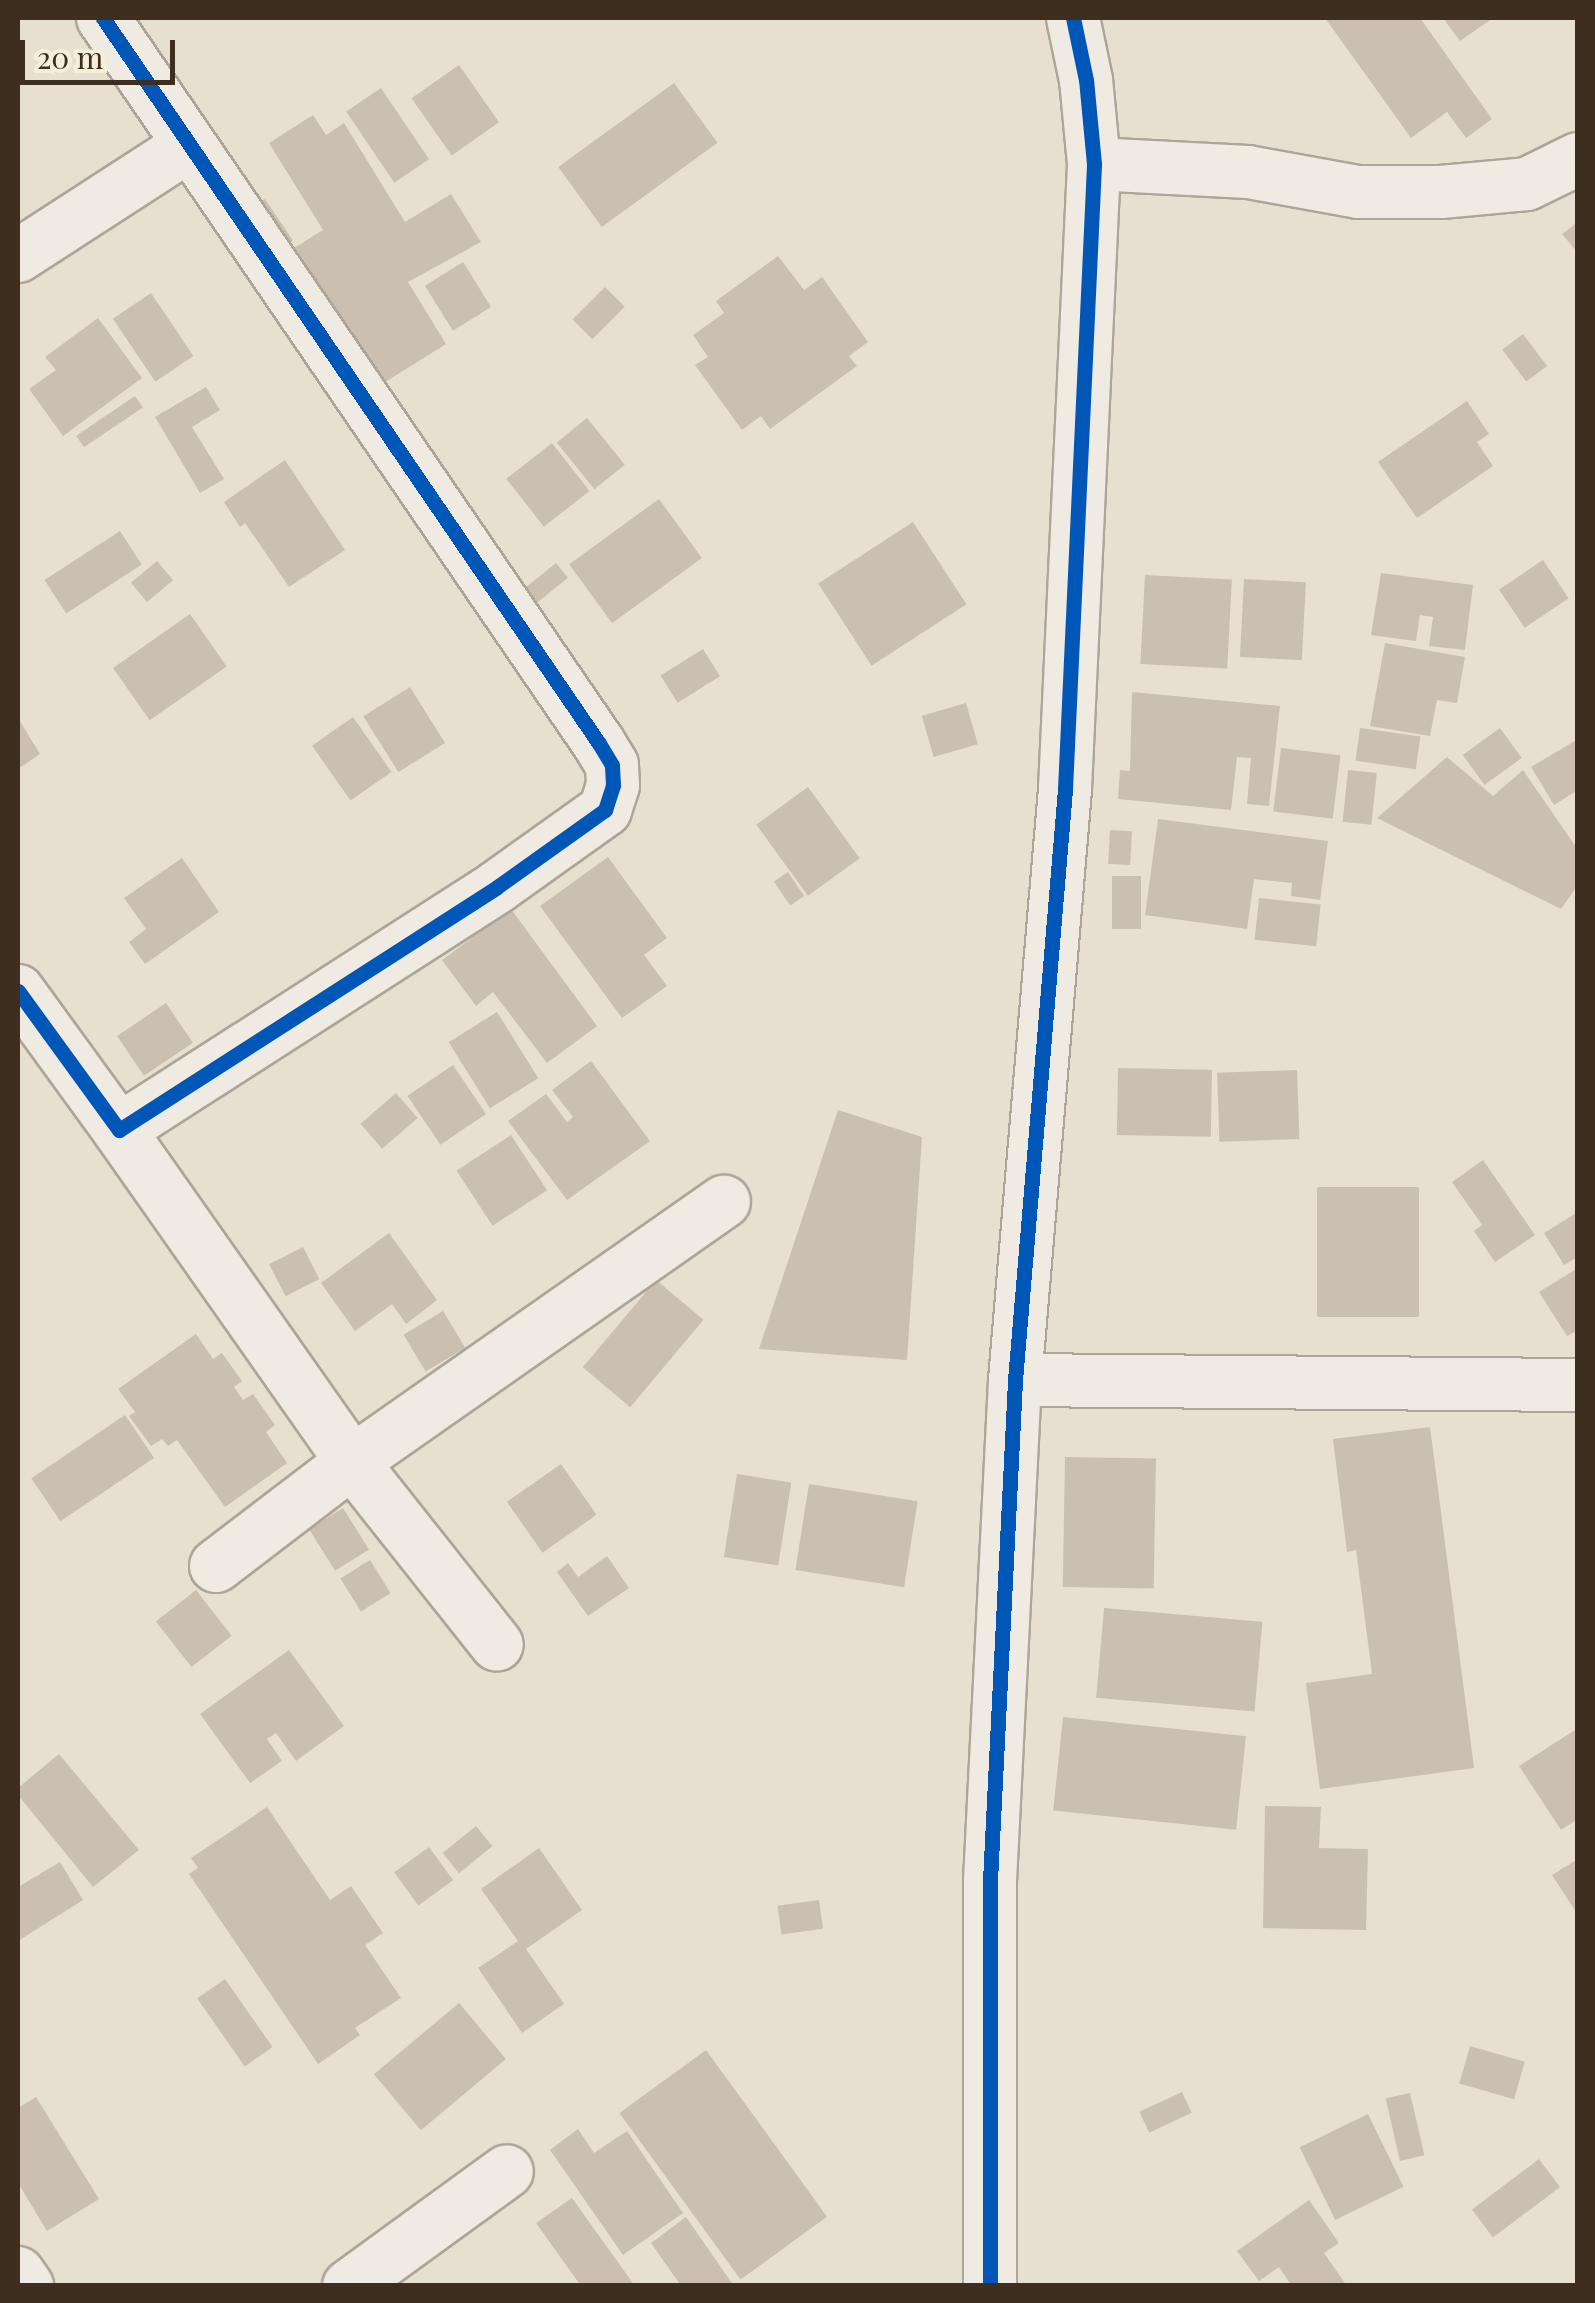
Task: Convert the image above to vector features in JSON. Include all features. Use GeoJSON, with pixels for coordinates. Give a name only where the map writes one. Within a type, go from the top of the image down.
{"type":"FeatureCollection","features":[{"type":"Feature","properties":{"kind":"street"},"geometry":{"type":"LineString","coordinates":[[103,18],[598,742],[612,765],[614,784],[605,810],[497,887],[119,1130]]}},
{"type":"Feature","properties":{"kind":"street"},"geometry":{"type":"LineString","coordinates":[[990,2286],[990,1881],[1015,1380],[1065,789],[1094,164],[1086,80],[1073,18]]}},
{"type":"Feature","properties":{"kind":"street"},"geometry":{"type":"LineString","coordinates":[[18,256],[188,146]]}},
{"type":"Feature","properties":{"kind":"street"},"geometry":{"type":"LineString","coordinates":[[1094,164],[1248,172],[1358,192],[1442,192],[1527,184],[1578,159]]}},
{"type":"Feature","properties":{"kind":"street"},"geometry":{"type":"LineString","coordinates":[[18,992],[352,1462],[497,1645]]}},
{"type":"Feature","properties":{"kind":"street"},"geometry":{"type":"LineString","coordinates":[[216,1566],[352,1462],[724,1202]]}},
{"type":"Feature","properties":{"kind":"street"},"geometry":{"type":"LineString","coordinates":[[1015,1380],[1578,1385]]}},
{"type":"Feature","properties":{"kind":"street"},"geometry":{"type":"LineString","coordinates":[[349,2286],[507,2171]]}},
{"type":"Feature","properties":{"kind":"street"},"geometry":{"type":"LineString","coordinates":[[18,2273],[27,2286]]}},
{"type":"Feature","properties":{"kind":"building"},"geometry":{"type":"Polygon","coordinates":[[[1325,18],[1420,18],[1492,119],[1466,138],[1447,112],[1411,138],[1325,18]]]}},
{"type":"Feature","properties":{"kind":"building"},"geometry":{"type":"Polygon","coordinates":[[[1443,18],[1493,18],[1460,41],[1443,18]]]}},
{"type":"Feature","properties":{"kind":"building"},"geometry":{"type":"Polygon","coordinates":[[[459,65],[499,122],[452,156],[411,98],[459,65]]]}},
{"type":"Feature","properties":{"kind":"building"},"geometry":{"type":"Polygon","coordinates":[[[674,83],[717,143],[602,227],[558,167],[674,83]]]}},
{"type":"Feature","properties":{"kind":"building"},"geometry":{"type":"Polygon","coordinates":[[[381,88],[429,159],[394,183],[346,111],[381,88]]]}},
{"type":"Feature","properties":{"kind":"building"},"geometry":{"type":"Polygon","coordinates":[[[313,115],[326,135],[344,123],[405,222],[451,194],[481,242],[408,282],[446,344],[379,386],[294,248],[323,230],[269,143],[313,115]]]}},
{"type":"Feature","properties":{"kind":"building"},"geometry":{"type":"Polygon","coordinates":[[[265,199],[293,240],[270,256],[242,215],[265,199]]]}},
{"type":"Feature","properties":{"kind":"building"},"geometry":{"type":"Polygon","coordinates":[[[1578,222],[1578,253],[1562,234],[1578,222]]]}},
{"type":"Feature","properties":{"kind":"building"},"geometry":{"type":"Polygon","coordinates":[[[778,256],[804,290],[822,277],[868,342],[849,356],[857,366],[770,429],[761,416],[742,430],[695,365],[708,357],[693,335],[724,313],[716,301],[778,256]]]}},
{"type":"Feature","properties":{"kind":"building"},"geometry":{"type":"Polygon","coordinates":[[[463,262],[491,307],[453,331],[425,286],[463,262]]]}},
{"type":"Feature","properties":{"kind":"building"},"geometry":{"type":"Polygon","coordinates":[[[605,287],[625,307],[592,339],[572,320],[605,287]]]}},
{"type":"Feature","properties":{"kind":"building"},"geometry":{"type":"Polygon","coordinates":[[[151,293],[193,356],[155,382],[113,319],[151,293]]]}},
{"type":"Feature","properties":{"kind":"building"},"geometry":{"type":"Polygon","coordinates":[[[98,318],[142,378],[63,436],[29,389],[56,370],[45,357],[98,318]]]}},
{"type":"Feature","properties":{"kind":"building"},"geometry":{"type":"Polygon","coordinates":[[[1523,334],[1547,366],[1526,382],[1502,350],[1523,334]]]}},
{"type":"Feature","properties":{"kind":"building"},"geometry":{"type":"Polygon","coordinates":[[[206,387],[220,410],[192,427],[224,479],[200,493],[155,417],[206,387]]]}},
{"type":"Feature","properties":{"kind":"building"},"geometry":{"type":"Polygon","coordinates":[[[135,396],[143,408],[84,447],[76,436],[135,396]]]}},
{"type":"Feature","properties":{"kind":"building"},"geometry":{"type":"Polygon","coordinates":[[[1467,401],[1489,434],[1477,442],[1493,466],[1417,518],[1378,462],[1467,401]]]}},
{"type":"Feature","properties":{"kind":"building"},"geometry":{"type":"Polygon","coordinates":[[[587,418],[625,465],[594,489],[557,443],[587,418]]]}},
{"type":"Feature","properties":{"kind":"building"},"geometry":{"type":"Polygon","coordinates":[[[552,443],[590,491],[544,527],[506,479],[552,443]]]}},
{"type":"Feature","properties":{"kind":"building"},"geometry":{"type":"Polygon","coordinates":[[[285,460],[345,550],[289,587],[245,523],[240,527],[224,502],[285,460]]]}},
{"type":"Feature","properties":{"kind":"building"},"geometry":{"type":"Polygon","coordinates":[[[659,499],[702,558],[612,623],[569,564],[659,499]]]}},
{"type":"Feature","properties":{"kind":"building"},"geometry":{"type":"Polygon","coordinates":[[[913,522],[966,604],[872,666],[818,584],[913,522]]]}},
{"type":"Feature","properties":{"kind":"building"},"geometry":{"type":"Polygon","coordinates":[[[120,531],[142,565],[66,614],[45,580],[120,531]]]}},
{"type":"Feature","properties":{"kind":"building"},"geometry":{"type":"Polygon","coordinates":[[[1543,560],[1569,598],[1525,628],[1499,590],[1543,560]]]}},
{"type":"Feature","properties":{"kind":"building"},"geometry":{"type":"Polygon","coordinates":[[[157,561],[173,580],[147,602],[131,583],[157,561]]]}},
{"type":"Feature","properties":{"kind":"building"},"geometry":{"type":"Polygon","coordinates":[[[556,563],[568,578],[533,606],[521,591],[556,563]]]}},
{"type":"Feature","properties":{"kind":"building"},"geometry":{"type":"Polygon","coordinates":[[[1381,573],[1473,585],[1465,650],[1429,646],[1433,617],[1420,615],[1416,641],[1371,635],[1381,573]]]}},
{"type":"Feature","properties":{"kind":"building"},"geometry":{"type":"Polygon","coordinates":[[[1145,575],[1232,580],[1227,668],[1140,664],[1145,575]]]}},
{"type":"Feature","properties":{"kind":"building"},"geometry":{"type":"Polygon","coordinates":[[[1244,579],[1306,582],[1302,660],[1240,657],[1244,579]]]}},
{"type":"Feature","properties":{"kind":"building"},"geometry":{"type":"Polygon","coordinates":[[[190,614],[227,666],[150,720],[113,668],[190,614]]]}},
{"type":"Feature","properties":{"kind":"building"},"geometry":{"type":"Polygon","coordinates":[[[1385,643],[1465,657],[1457,703],[1437,700],[1430,736],[1370,726],[1385,643]]]}},
{"type":"Feature","properties":{"kind":"building"},"geometry":{"type":"Polygon","coordinates":[[[703,649],[720,676],[678,703],[661,675],[703,649]]]}},
{"type":"Feature","properties":{"kind":"building"},"geometry":{"type":"Polygon","coordinates":[[[410,687],[445,743],[398,772],[363,716],[410,687]]]}},
{"type":"Feature","properties":{"kind":"building"},"geometry":{"type":"Polygon","coordinates":[[[1132,692],[1280,706],[1269,806],[1247,804],[1251,758],[1237,757],[1231,810],[1118,799],[1120,770],[1130,771],[1132,692]]]}},
{"type":"Feature","properties":{"kind":"building"},"geometry":{"type":"Polygon","coordinates":[[[966,703],[978,744],[934,757],[922,716],[966,703]]]}},
{"type":"Feature","properties":{"kind":"building"},"geometry":{"type":"Polygon","coordinates":[[[353,717],[391,772],[350,801],[312,746],[353,717]]]}},
{"type":"Feature","properties":{"kind":"building"},"geometry":{"type":"Polygon","coordinates":[[[18,718],[40,754],[18,769],[18,718]]]}},
{"type":"Feature","properties":{"kind":"building"},"geometry":{"type":"Polygon","coordinates":[[[1360,728],[1420,736],[1416,769],[1355,761],[1360,728]]]}},
{"type":"Feature","properties":{"kind":"building"},"geometry":{"type":"Polygon","coordinates":[[[1500,728],[1522,758],[1485,785],[1463,755],[1500,728]]]}},
{"type":"Feature","properties":{"kind":"building"},"geometry":{"type":"Polygon","coordinates":[[[1578,739],[1578,790],[1554,805],[1531,767],[1578,739]]]}},
{"type":"Feature","properties":{"kind":"building"},"geometry":{"type":"Polygon","coordinates":[[[1281,748],[1341,755],[1333,819],[1273,812],[1281,748]]]}},
{"type":"Feature","properties":{"kind":"building"},"geometry":{"type":"Polygon","coordinates":[[[1447,757],[1493,796],[1523,770],[1578,850],[1578,885],[1561,909],[1377,818],[1447,757]]]}},
{"type":"Feature","properties":{"kind":"building"},"geometry":{"type":"Polygon","coordinates":[[[1348,770],[1377,773],[1371,825],[1343,822],[1348,770]]]}},
{"type":"Feature","properties":{"kind":"building"},"geometry":{"type":"Polygon","coordinates":[[[808,787],[860,858],[808,896],[756,825],[808,787]]]}},
{"type":"Feature","properties":{"kind":"building"},"geometry":{"type":"Polygon","coordinates":[[[1158,819],[1328,841],[1320,900],[1291,896],[1292,883],[1254,879],[1247,929],[1145,915],[1158,819]]]}},
{"type":"Feature","properties":{"kind":"building"},"geometry":{"type":"Polygon","coordinates":[[[1110,830],[1132,831],[1130,865],[1108,864],[1110,830]]]}},
{"type":"Feature","properties":{"kind":"building"},"geometry":{"type":"Polygon","coordinates":[[[608,857],[667,938],[644,955],[667,986],[622,1018],[540,906],[608,857]]]}},
{"type":"Feature","properties":{"kind":"building"},"geometry":{"type":"Polygon","coordinates":[[[182,858],[219,912],[145,964],[129,942],[146,929],[124,898],[182,858]]]}},
{"type":"Feature","properties":{"kind":"building"},"geometry":{"type":"Polygon","coordinates":[[[788,872],[804,896],[790,906],[774,882],[788,872]]]}},
{"type":"Feature","properties":{"kind":"building"},"geometry":{"type":"Polygon","coordinates":[[[1112,876],[1141,876],[1141,929],[1112,929],[1112,876]]]}},
{"type":"Feature","properties":{"kind":"building"},"geometry":{"type":"Polygon","coordinates":[[[1259,898],[1321,904],[1316,946],[1255,940],[1259,898]]]}},
{"type":"Feature","properties":{"kind":"building"},"geometry":{"type":"Polygon","coordinates":[[[511,909],[597,1026],[547,1063],[493,992],[476,1006],[442,960],[511,909]]]}},
{"type":"Feature","properties":{"kind":"building"},"geometry":{"type":"Polygon","coordinates":[[[166,1003],[193,1043],[144,1076],[117,1036],[166,1003]]]}},
{"type":"Feature","properties":{"kind":"building"},"geometry":{"type":"Polygon","coordinates":[[[497,1012],[538,1078],[490,1108],[449,1042],[497,1012]]]}},
{"type":"Feature","properties":{"kind":"building"},"geometry":{"type":"Polygon","coordinates":[[[591,1061],[650,1141],[567,1200],[508,1121],[546,1094],[567,1122],[573,1117],[552,1090],[591,1061]]]}},
{"type":"Feature","properties":{"kind":"building"},"geometry":{"type":"Polygon","coordinates":[[[453,1065],[486,1114],[440,1145],[407,1096],[453,1065]]]}},
{"type":"Feature","properties":{"kind":"building"},"geometry":{"type":"Polygon","coordinates":[[[1118,1068],[1212,1070],[1211,1137],[1117,1135],[1118,1068]]]}},
{"type":"Feature","properties":{"kind":"building"},"geometry":{"type":"Polygon","coordinates":[[[1297,1070],[1299,1139],[1219,1142],[1217,1073],[1297,1070]]]}},
{"type":"Feature","properties":{"kind":"building"},"geometry":{"type":"Polygon","coordinates":[[[396,1093],[418,1118],[382,1149],[361,1124],[396,1093]]]}},
{"type":"Feature","properties":{"kind":"building"},"geometry":{"type":"Polygon","coordinates":[[[838,1110],[922,1137],[907,1360],[759,1349],[838,1110]]]}},
{"type":"Feature","properties":{"kind":"building"},"geometry":{"type":"Polygon","coordinates":[[[511,1135],[547,1190],[492,1226],[456,1170],[511,1135]]]}},
{"type":"Feature","properties":{"kind":"building"},"geometry":{"type":"Polygon","coordinates":[[[1483,1160],[1535,1235],[1495,1262],[1474,1231],[1482,1225],[1452,1182],[1483,1160]]]}},
{"type":"Feature","properties":{"kind":"building"},"geometry":{"type":"Polygon","coordinates":[[[1317,1187],[1419,1187],[1419,1317],[1317,1317],[1317,1187]]]}},
{"type":"Feature","properties":{"kind":"building"},"geometry":{"type":"Polygon","coordinates":[[[1578,1212],[1578,1257],[1564,1265],[1544,1233],[1578,1212]]]}},
{"type":"Feature","properties":{"kind":"building"},"geometry":{"type":"Polygon","coordinates":[[[389,1233],[437,1300],[406,1324],[392,1304],[355,1331],[321,1283],[389,1233]]]}},
{"type":"Feature","properties":{"kind":"building"},"geometry":{"type":"Polygon","coordinates":[[[303,1247],[319,1279],[285,1296],[269,1264],[303,1247]]]}},
{"type":"Feature","properties":{"kind":"building"},"geometry":{"type":"Polygon","coordinates":[[[1578,1268],[1578,1330],[1567,1336],[1539,1292],[1578,1268]]]}},
{"type":"Feature","properties":{"kind":"building"},"geometry":{"type":"Polygon","coordinates":[[[656,1280],[703,1320],[630,1407],[583,1367],[656,1280]]]}},
{"type":"Feature","properties":{"kind":"building"},"geometry":{"type":"Polygon","coordinates":[[[443,1311],[465,1348],[426,1372],[404,1335],[443,1311]]]}},
{"type":"Feature","properties":{"kind":"building"},"geometry":{"type":"Polygon","coordinates":[[[196,1334],[213,1359],[222,1353],[242,1381],[234,1387],[243,1400],[253,1394],[275,1425],[266,1432],[287,1463],[225,1507],[177,1440],[168,1446],[162,1439],[151,1446],[129,1416],[135,1412],[118,1389],[196,1334]]]}},
{"type":"Feature","properties":{"kind":"building"},"geometry":{"type":"Polygon","coordinates":[[[125,1415],[154,1458],[60,1521],[31,1478],[125,1415]]]}},
{"type":"Feature","properties":{"kind":"building"},"geometry":{"type":"Polygon","coordinates":[[[1430,1427],[1474,1768],[1320,1789],[1306,1683],[1372,1674],[1356,1550],[1347,1552],[1333,1439],[1430,1427]]]}},
{"type":"Feature","properties":{"kind":"building"},"geometry":{"type":"Polygon","coordinates":[[[1065,1457],[1156,1459],[1154,1589],[1063,1587],[1065,1457]]]}},
{"type":"Feature","properties":{"kind":"building"},"geometry":{"type":"Polygon","coordinates":[[[561,1464],[597,1515],[542,1553],[507,1502],[561,1464]]]}},
{"type":"Feature","properties":{"kind":"building"},"geometry":{"type":"Polygon","coordinates":[[[737,1474],[791,1483],[778,1566],[724,1557],[737,1474]]]}},
{"type":"Feature","properties":{"kind":"building"},"geometry":{"type":"Polygon","coordinates":[[[809,1484],[918,1501],[904,1587],[795,1570],[809,1484]]]}},
{"type":"Feature","properties":{"kind":"building"},"geometry":{"type":"Polygon","coordinates":[[[343,1508],[369,1550],[335,1571],[309,1529],[343,1508]]]}},
{"type":"Feature","properties":{"kind":"building"},"geometry":{"type":"Polygon","coordinates":[[[607,1556],[629,1588],[588,1616],[557,1572],[568,1563],[578,1577],[607,1556]]]}},
{"type":"Feature","properties":{"kind":"building"},"geometry":{"type":"Polygon","coordinates":[[[370,1560],[391,1593],[361,1612],[340,1579],[370,1560]]]}},
{"type":"Feature","properties":{"kind":"building"},"geometry":{"type":"Polygon","coordinates":[[[196,1590],[232,1636],[192,1667],[156,1621],[196,1590]]]}},
{"type":"Feature","properties":{"kind":"building"},"geometry":{"type":"Polygon","coordinates":[[[1104,1608],[1262,1622],[1255,1712],[1096,1698],[1104,1608]]]}},
{"type":"Feature","properties":{"kind":"building"},"geometry":{"type":"Polygon","coordinates":[[[289,1650],[344,1726],[296,1761],[276,1733],[267,1739],[282,1761],[250,1783],[200,1714],[289,1650]]]}},
{"type":"Feature","properties":{"kind":"building"},"geometry":{"type":"Polygon","coordinates":[[[1063,1717],[1246,1736],[1236,1830],[1053,1810],[1063,1717]]]}},
{"type":"Feature","properties":{"kind":"building"},"geometry":{"type":"Polygon","coordinates":[[[1578,1728],[1578,1819],[1561,1830],[1519,1766],[1578,1728]]]}},
{"type":"Feature","properties":{"kind":"building"},"geometry":{"type":"Polygon","coordinates":[[[59,1754],[139,1850],[93,1887],[18,1795],[18,1788],[59,1754]]]}},
{"type":"Feature","properties":{"kind":"building"},"geometry":{"type":"Polygon","coordinates":[[[1265,1806],[1321,1807],[1319,1848],[1368,1849],[1366,1930],[1263,1928],[1265,1806]]]}},
{"type":"Feature","properties":{"kind":"building"},"geometry":{"type":"Polygon","coordinates":[[[267,1807],[330,1900],[351,1886],[383,1933],[365,1945],[401,1998],[355,2028],[360,2035],[318,2064],[189,1874],[198,1868],[191,1858],[267,1807]]]}},
{"type":"Feature","properties":{"kind":"building"},"geometry":{"type":"Polygon","coordinates":[[[476,1826],[492,1846],[459,1873],[443,1853],[476,1826]]]}},
{"type":"Feature","properties":{"kind":"building"},"geometry":{"type":"Polygon","coordinates":[[[429,1847],[453,1880],[418,1905],[394,1872],[429,1847]]]}},
{"type":"Feature","properties":{"kind":"building"},"geometry":{"type":"Polygon","coordinates":[[[539,1848],[582,1910],[526,1949],[564,2004],[522,2033],[478,1968],[518,1941],[481,1889],[539,1848]]]}},
{"type":"Feature","properties":{"kind":"building"},"geometry":{"type":"Polygon","coordinates":[[[1578,1859],[1578,1915],[1552,1875],[1578,1859]]]}},
{"type":"Feature","properties":{"kind":"building"},"geometry":{"type":"Polygon","coordinates":[[[60,1862],[83,1900],[18,1941],[18,1887],[60,1862]]]}},
{"type":"Feature","properties":{"kind":"building"},"geometry":{"type":"Polygon","coordinates":[[[819,1900],[823,1929],[781,1935],[777,1906],[819,1900]]]}},
{"type":"Feature","properties":{"kind":"building"},"geometry":{"type":"Polygon","coordinates":[[[225,1979],[273,2047],[245,2066],[197,1999],[225,1979]]]}},
{"type":"Feature","properties":{"kind":"building"},"geometry":{"type":"Polygon","coordinates":[[[459,2003],[506,2059],[421,2130],[374,2074],[459,2003]]]}},
{"type":"Feature","properties":{"kind":"building"},"geometry":{"type":"Polygon","coordinates":[[[1470,2046],[1525,2062],[1514,2099],[1459,2083],[1470,2046]]]}},
{"type":"Feature","properties":{"kind":"building"},"geometry":{"type":"Polygon","coordinates":[[[706,2050],[827,2217],[741,2280],[619,2113],[706,2050]]]}},
{"type":"Feature","properties":{"kind":"building"},"geometry":{"type":"Polygon","coordinates":[[[1182,2092],[1192,2113],[1149,2133],[1139,2112],[1182,2092]]]}},
{"type":"Feature","properties":{"kind":"building"},"geometry":{"type":"Polygon","coordinates":[[[1410,2093],[1424,2155],[1400,2161],[1386,2099],[1410,2093]]]}},
{"type":"Feature","properties":{"kind":"building"},"geometry":{"type":"Polygon","coordinates":[[[36,2097],[99,2199],[47,2231],[18,2183],[18,2108],[36,2097]]]}},
{"type":"Feature","properties":{"kind":"building"},"geometry":{"type":"Polygon","coordinates":[[[1368,2114],[1404,2187],[1335,2220],[1300,2147],[1368,2114]]]}},
{"type":"Feature","properties":{"kind":"building"},"geometry":{"type":"Polygon","coordinates":[[[578,2129],[594,2153],[627,2131],[683,2213],[623,2255],[550,2150],[578,2129]]]}},
{"type":"Feature","properties":{"kind":"building"},"geometry":{"type":"Polygon","coordinates":[[[1539,2159],[1560,2187],[1493,2238],[1472,2210],[1539,2159]]]}},
{"type":"Feature","properties":{"kind":"building"},"geometry":{"type":"Polygon","coordinates":[[[572,2198],[635,2286],[581,2286],[536,2223],[572,2198]]]}},
{"type":"Feature","properties":{"kind":"building"},"geometry":{"type":"Polygon","coordinates":[[[1309,2200],[1339,2243],[1324,2253],[1347,2286],[1292,2286],[1279,2267],[1259,2281],[1237,2251],[1309,2200]]]}},
{"type":"Feature","properties":{"kind":"building"},"geometry":{"type":"Polygon","coordinates":[[[686,2217],[734,2286],[681,2286],[651,2243],[686,2217]]]}},
{"type":"Feature","properties":{"kind":"cycle path"},"geometry":{"type":"LineString","coordinates":[[18,991],[119,1130],[497,887],[605,810],[613,785],[612,765],[598,742],[103,18]]}},
{"type":"Feature","properties":{"kind":"cycle path"},"geometry":{"type":"LineString","coordinates":[[990,2286],[990,1881],[1015,1380],[1065,789],[1094,164],[1086,80],[1073,18]]}}]}
